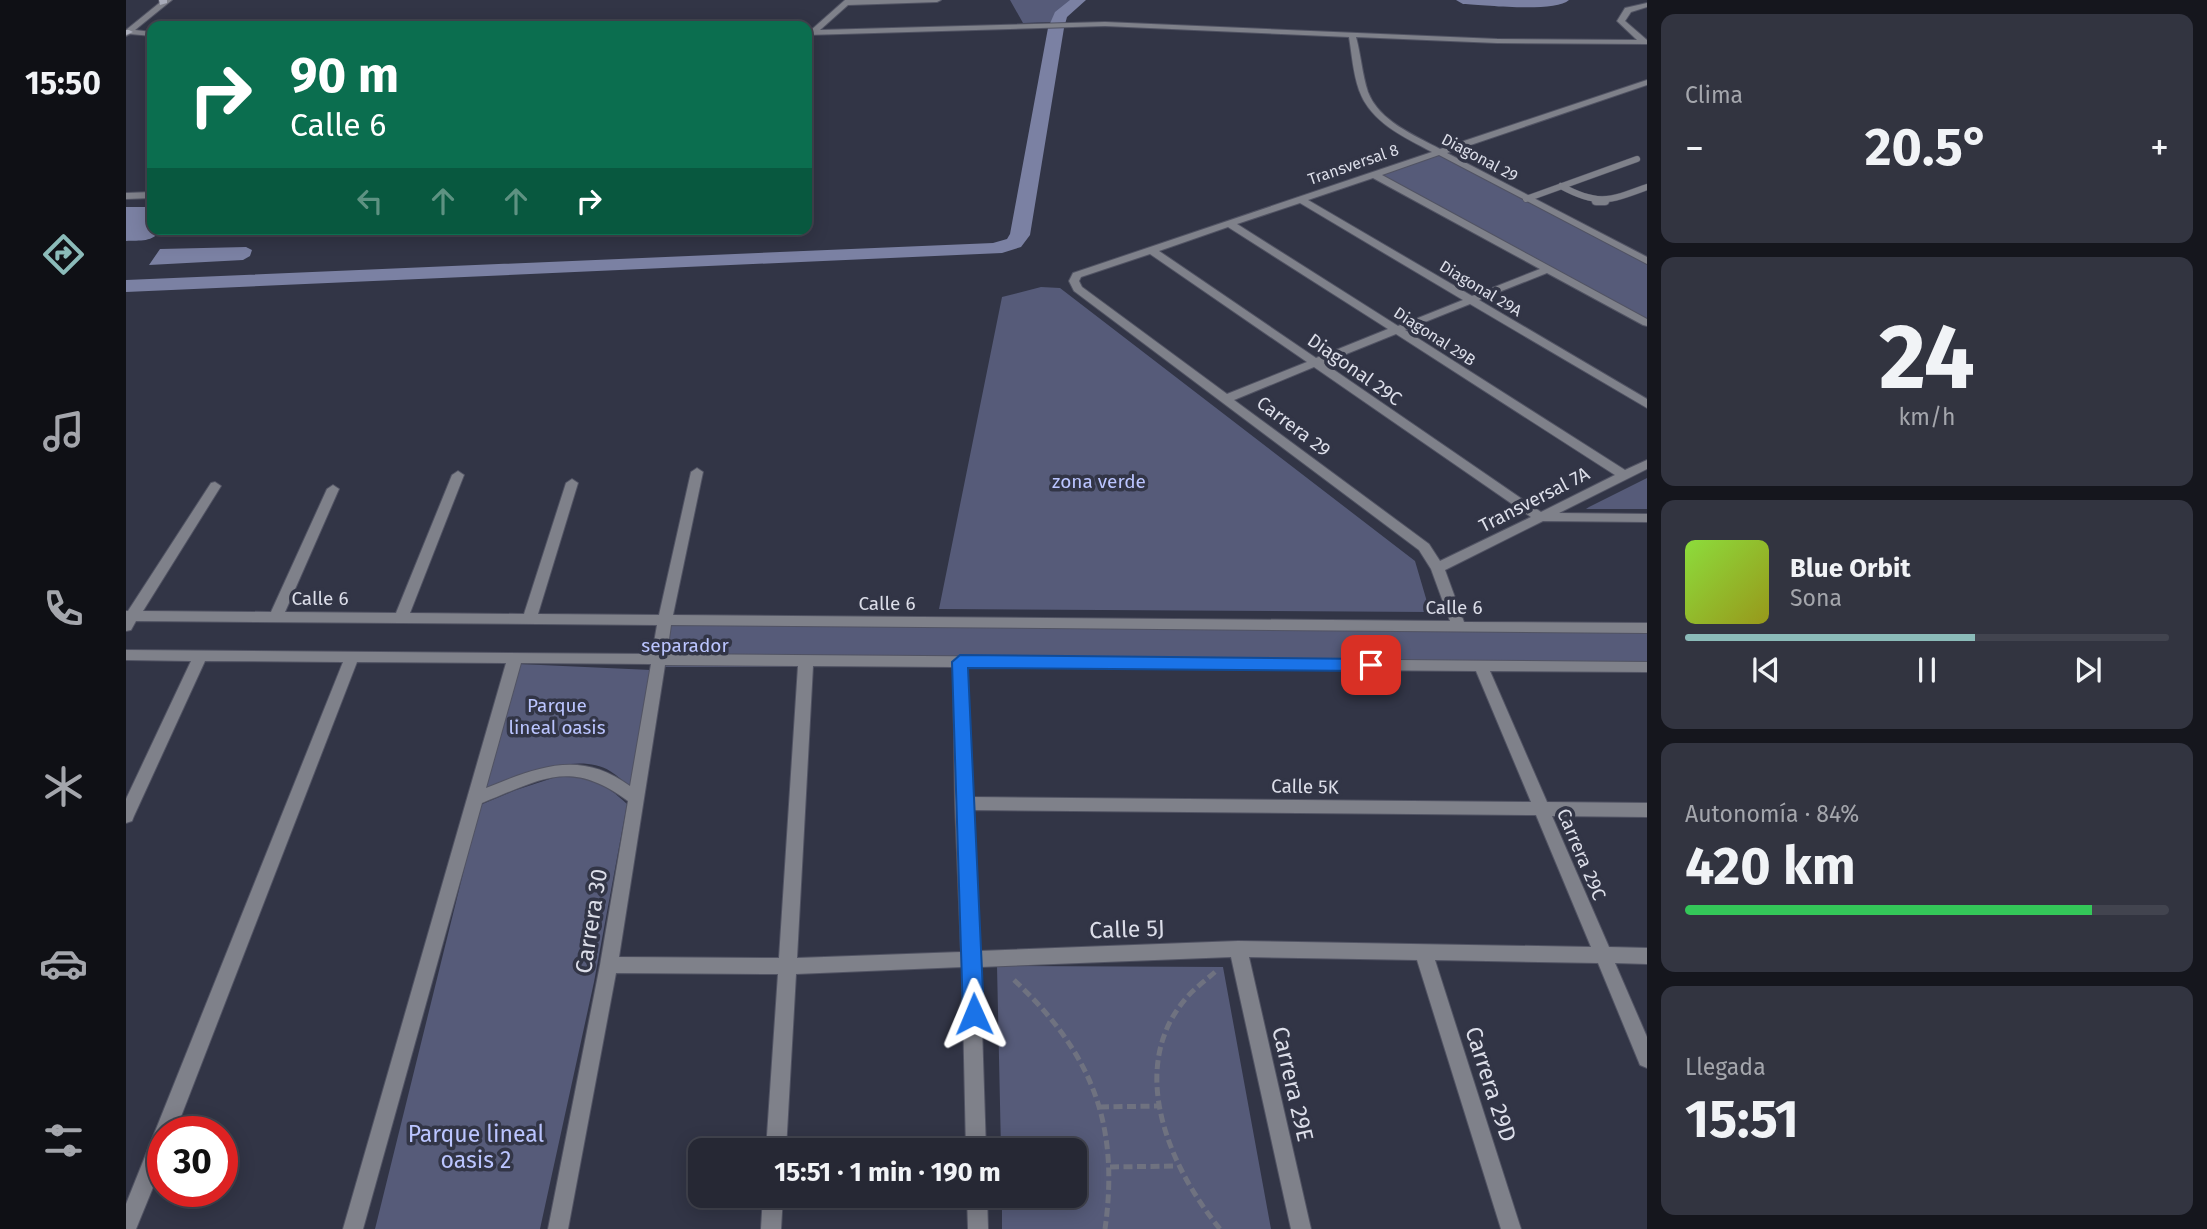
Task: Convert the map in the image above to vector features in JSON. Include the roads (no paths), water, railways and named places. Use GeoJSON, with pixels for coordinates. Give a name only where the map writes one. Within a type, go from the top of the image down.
{"type":"FeatureCollection","features":[{"type":"Feature","properties":{"kind":"street"},"geometry":{"type":"LineString","coordinates":[[812,31],[849,1],[937,0]]}},
{"type":"Feature","properties":{"kind":"street"},"geometry":{"type":"LineString","coordinates":[[127,33],[165,1]]}},
{"type":"Feature","properties":{"kind":"street"},"geometry":{"type":"LineString","coordinates":[[1644,41],[1621,21],[1628,10],[1647,5]]}},
{"type":"Feature","properties":{"kind":"street"},"geometry":{"type":"LineString","coordinates":[[812,33],[1079,24],[1497,41],[1644,41]]}},
{"type":"Feature","properties":{"kind":"street"},"geometry":{"type":"LineString","coordinates":[[127,33],[147,33]]}},
{"type":"Feature","properties":{"kind":"street","name":"Diagonal 29"},"geometry":{"type":"LineString","coordinates":[[1352,35],[1360,64],[1362,90],[1373,109],[1403,133],[1646,260]]}},
{"type":"Feature","properties":{"kind":"street","name":"Transversal 8"},"geometry":{"type":"LineString","coordinates":[[1074,281],[1077,275],[1647,82]]}},
{"type":"Feature","properties":{"kind":"street"},"geometry":{"type":"LineString","coordinates":[[1373,174],[1647,323]]}},
{"type":"Feature","properties":{"kind":"street"},"geometry":{"type":"LineString","coordinates":[[126,196],[147,195]]}},
{"type":"Feature","properties":{"kind":"street","name":"Diagonal 29A"},"geometry":{"type":"LineString","coordinates":[[1300,199],[1647,404]]}},
{"type":"Feature","properties":{"kind":"street","name":"Diagonal 29B"},"geometry":{"type":"LineString","coordinates":[[1229,223],[1623,475]]}},
{"type":"Feature","properties":{"kind":"street","name":"Diagonal 29C"},"geometry":{"type":"LineString","coordinates":[[1151,250],[1539,517]]}},
{"type":"Feature","properties":{"kind":"street"},"geometry":{"type":"LineString","coordinates":[[1225,399],[1548,269]]}},
{"type":"Feature","properties":{"kind":"street","name":"Carrera 29"},"geometry":{"type":"LineString","coordinates":[[1074,281],[1078,289],[1424,547],[1438,568],[1458,626]]}},
{"type":"Feature","properties":{"kind":"street","name":"Transversal 7A"},"geometry":{"type":"LineString","coordinates":[[1438,568],[1647,464]]}},
{"type":"Feature","properties":{"kind":"street","name":"Carrera 30"},"geometry":{"type":"LineString","coordinates":[[558,1229],[609,965],[665,620],[697,472]]}},
{"type":"Feature","properties":{"kind":"street"},"geometry":{"type":"LineString","coordinates":[[401,618],[458,475]]}},
{"type":"Feature","properties":{"kind":"street"},"geometry":{"type":"LineString","coordinates":[[530,619],[572,484]]}},
{"type":"Feature","properties":{"kind":"street"},"geometry":{"type":"LineString","coordinates":[[128,619],[215,486]]}},
{"type":"Feature","properties":{"kind":"street"},"geometry":{"type":"LineString","coordinates":[[276,617],[332,489]]}},
{"type":"Feature","properties":{"kind":"street"},"geometry":{"type":"LineString","coordinates":[[1539,517],[1647,518]]}},
{"type":"Feature","properties":{"kind":"street","name":"Calle 6"},"geometry":{"type":"LineString","coordinates":[[128,619],[276,617],[1647,628]]}},
{"type":"Feature","properties":{"kind":"street"},"geometry":{"type":"LineString","coordinates":[[126,655],[1647,667]]}},
{"type":"Feature","properties":{"kind":"street"},"geometry":{"type":"LineString","coordinates":[[126,816],[131,798],[200,656]]}},
{"type":"Feature","properties":{"kind":"street"},"geometry":{"type":"LineString","coordinates":[[171,1116],[352,657]]}},
{"type":"Feature","properties":{"kind":"street"},"geometry":{"type":"LineString","coordinates":[[354,1229],[515,658]]}},
{"type":"Feature","properties":{"kind":"street"},"geometry":{"type":"LineString","coordinates":[[777,1138],[806,660]]}},
{"type":"Feature","properties":{"kind":"street"},"geometry":{"type":"LineString","coordinates":[[960,662],[963,803],[973,960],[976,1138]]}},
{"type":"Feature","properties":{"kind":"street","name":"Carrera 29C"},"geometry":{"type":"LineString","coordinates":[[1481,666],[1647,1059]]}},
{"type":"Feature","properties":{"kind":"street"},"geometry":{"type":"LineString","coordinates":[[475,799],[560,769],[578,769],[605,775],[636,799]]}},
{"type":"Feature","properties":{"kind":"street","name":"Calle 5K"},"geometry":{"type":"LineString","coordinates":[[963,803],[1647,810]]}},
{"type":"Feature","properties":{"kind":"street","name":"Calle 5J"},"geometry":{"type":"LineString","coordinates":[[609,965],[789,967],[1238,949],[1647,956]]}},
{"type":"Feature","properties":{"kind":"street","name":"Carrera 29E"},"geometry":{"type":"LineString","coordinates":[[1238,949],[1301,1229]]}},
{"type":"Feature","properties":{"kind":"street","name":"Carrera 29D"},"geometry":{"type":"LineString","coordinates":[[1424,954],[1511,1229]]}},
{"type":"Feature","properties":{"kind":"street"},"geometry":{"type":"LineString","coordinates":[[126,1229],[147,1177]]}},
{"type":"Feature","properties":{"kind":"street"},"geometry":{"type":"LineString","coordinates":[[771,1229],[773,1208]]}},
{"type":"Feature","properties":{"kind":"street"},"geometry":{"type":"LineString","coordinates":[[977,1208],[978,1229]]}},
{"type":"Feature","properties":{"kind":"lane"},"geometry":{"type":"LineString","coordinates":[[1526,199],[1637,159]]}},
{"type":"Feature","properties":{"kind":"lane"},"geometry":{"type":"LineString","coordinates":[[1561,186],[1593,203],[1604,202],[1647,187]]}},
{"type":"Feature","properties":{"kind":"waterway"},"geometry":{"type":"LineString","coordinates":[[126,286],[995,249],[1014,243],[1020,235],[1056,28],[1060,15],[1079,0]]}},
{"type":"Feature","properties":{"kind":"waterway"},"geometry":{"type":"LineString","coordinates":[[1463,0],[1562,0]]}},
{"type":"Feature","properties":{"kind":"park label","name":"zona verde"},"geometry":{"type":"Point","coordinates":[1099,481]}},
{"type":"Feature","properties":{"kind":"park label","name":"separador"},"geometry":{"type":"Point","coordinates":[685,645]}},
{"type":"Feature","properties":{"kind":"park label","name":"Parque lineal oasis"},"geometry":{"type":"Point","coordinates":[557,716]}},
{"type":"Feature","properties":{"kind":"park label","name":"Parque lineal oasis 2"},"geometry":{"type":"Point","coordinates":[476,1147]}}]}
